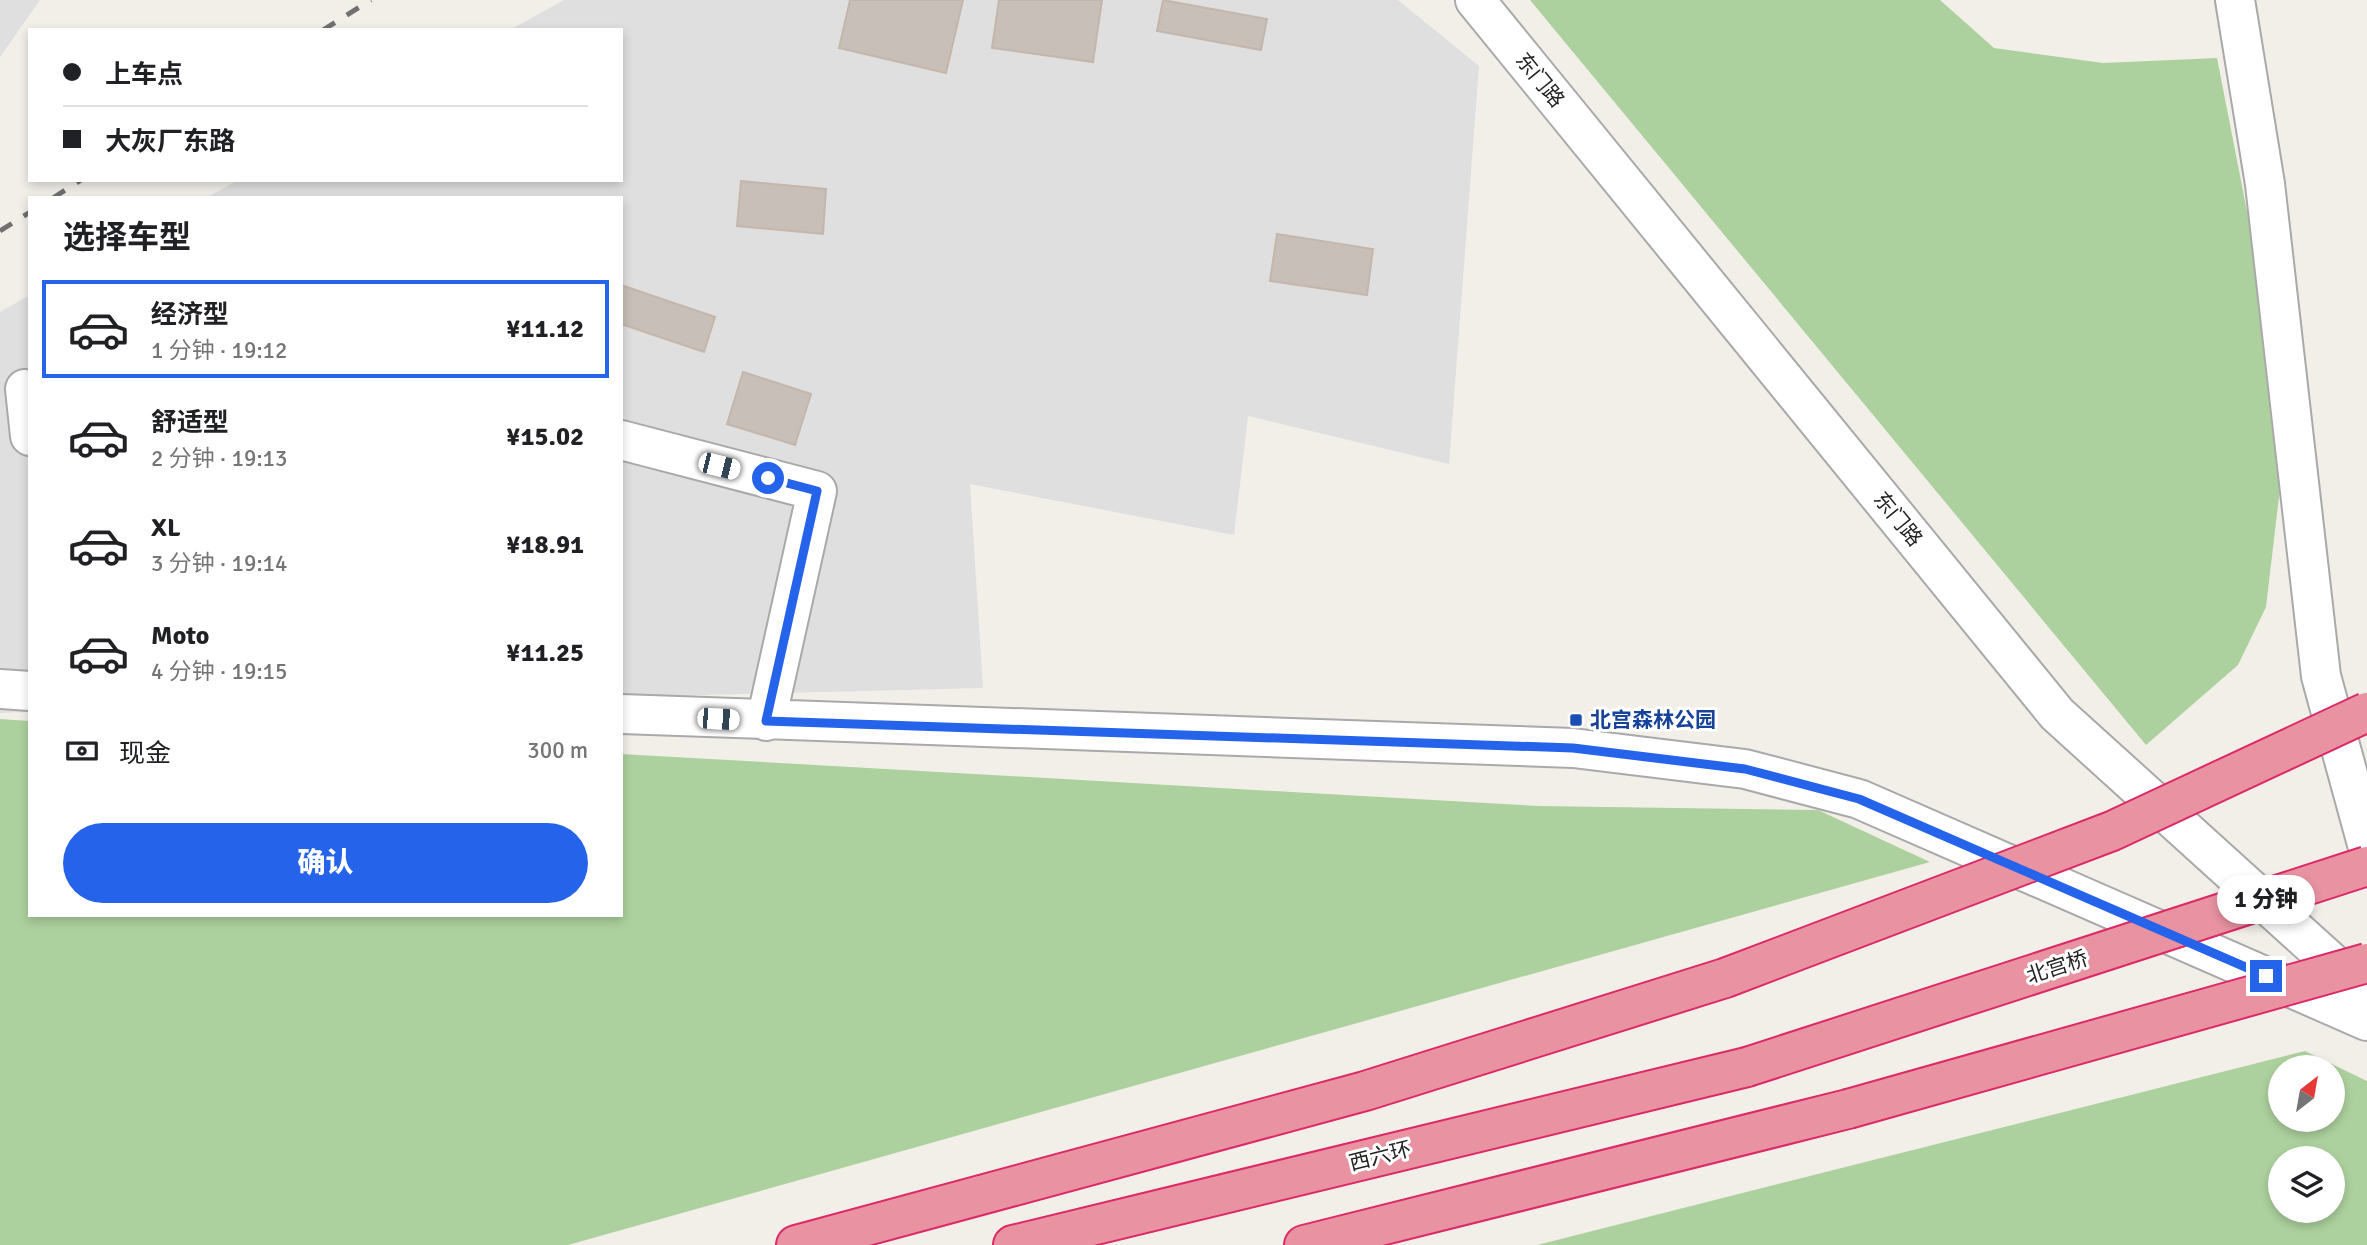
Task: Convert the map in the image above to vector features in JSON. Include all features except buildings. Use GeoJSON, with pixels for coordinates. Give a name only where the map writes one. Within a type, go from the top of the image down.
{"type":"FeatureCollection","features":[{"type":"Feature","properties":{"kind":"highway"},"geometry":{"type":"LineString","coordinates":[[796,1245],[1365,1091],[1726,978],[2112,831],[2367,712]]}},
{"type":"Feature","properties":{"kind":"highway","name":"北宫桥"},"geometry":{"type":"LineString","coordinates":[[1747,1068],[2367,866]]}},
{"type":"Feature","properties":{"kind":"highway"},"geometry":{"type":"LineString","coordinates":[[1304,1245],[1848,1109],[2367,963]]}},
{"type":"Feature","properties":{"kind":"highway","name":"西六环"},"geometry":{"type":"LineString","coordinates":[[1013,1245],[1747,1068]]}},
{"type":"Feature","properties":{"kind":"street","name":"东门路"},"geometry":{"type":"LineString","coordinates":[[1475,0],[2057,714],[2367,995]]}},
{"type":"Feature","properties":{"kind":"street"},"geometry":{"type":"LineString","coordinates":[[2235,0],[2265,184],[2321,676],[2367,844]]}},
{"type":"Feature","properties":{"kind":"street"},"geometry":{"type":"LineString","coordinates":[[25,389],[28,417]]}},
{"type":"Feature","properties":{"kind":"street"},"geometry":{"type":"LineString","coordinates":[[623,441],[817,491],[766,721]]}},
{"type":"Feature","properties":{"kind":"street"},"geometry":{"type":"LineString","coordinates":[[0,689],[28,691]]}},
{"type":"Feature","properties":{"kind":"street"},"geometry":{"type":"LineString","coordinates":[[623,714],[1573,748],[1745,769],[1859,799],[2367,1021]]}},
{"type":"Feature","properties":{"kind":"shaded area"},"geometry":{"type":"Polygon","coordinates":[[[0,0],[40,0],[0,57],[0,0]]]}},
{"type":"Feature","properties":{"kind":"shaded area"},"geometry":{"type":"Polygon","coordinates":[[[564,0],[1398,0],[1479,66],[1449,464],[1248,416],[1234,535],[970,484],[983,688],[623,697],[623,196],[210,196],[234,182],[623,182],[623,28],[514,28],[564,0]]]}},
{"type":"Feature","properties":{"kind":"shaded area"},"geometry":{"type":"Polygon","coordinates":[[[28,296],[28,712],[0,713],[0,312],[28,296]]]}},
{"type":"Feature","properties":{"kind":"green space"},"geometry":{"type":"Polygon","coordinates":[[[1530,0],[1940,0],[1994,48],[2103,63],[2217,58],[2272,339],[2281,480],[2266,607],[2238,665],[2146,745],[1530,0]]]}},
{"type":"Feature","properties":{"kind":"green space"},"geometry":{"type":"Polygon","coordinates":[[[0,719],[28,721],[28,917],[623,917],[623,754],[1539,806],[1818,810],[1930,862],[568,1245],[0,1245],[0,719]]]}},
{"type":"Feature","properties":{"kind":"green space"},"geometry":{"type":"Polygon","coordinates":[[[2305,1051],[2313,1055],[2289,1055],[2305,1051]]]}},
{"type":"Feature","properties":{"kind":"green space"},"geometry":{"type":"Polygon","coordinates":[[[2268,1060],[2268,1132],[2345,1132],[2345,1070],[2367,1081],[2367,1245],[1537,1245],[2268,1060]]]}},
{"type":"Feature","properties":{"kind":"railway"},"geometry":{"type":"LineString","coordinates":[[326,28],[371,0]]}},
{"type":"Feature","properties":{"kind":"railway"},"geometry":{"type":"LineString","coordinates":[[56,196],[78,182]]}},
{"type":"Feature","properties":{"kind":"railway"},"geometry":{"type":"LineString","coordinates":[[0,231],[28,213]]}},
{"type":"Feature","properties":{"kind":"place","name":"北宫森林公园"},"geometry":{"type":"Point","coordinates":[1576,720]}},
{"type":"Feature","properties":{"kind":"route"},"geometry":{"type":"LineString","coordinates":[[768,478],[817,491],[766,721],[1573,748],[1745,769],[1859,799],[2266,976]]}}]}
